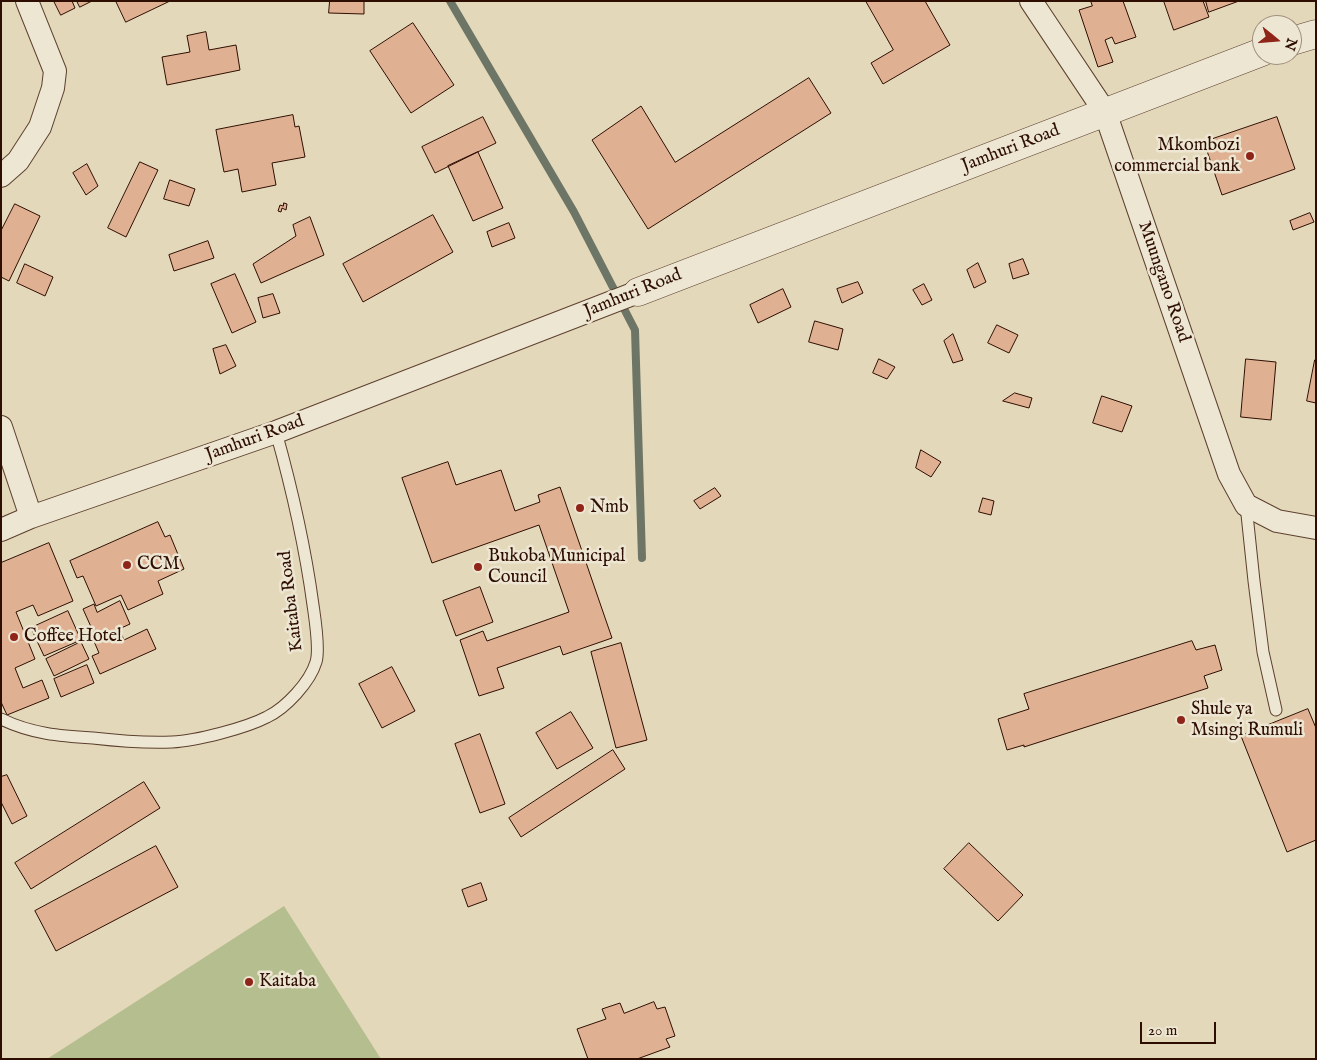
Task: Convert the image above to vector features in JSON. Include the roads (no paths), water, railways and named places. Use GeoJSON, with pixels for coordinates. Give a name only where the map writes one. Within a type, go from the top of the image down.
{"type":"FeatureCollection","features":[{"type":"Feature","properties":{"kind":"street"},"geometry":{"type":"LineString","coordinates":[[1,176],[18,161],[40,127],[53,88],[55,71],[27,1]]}},
{"type":"Feature","properties":{"kind":"street","name":"Muungano Road"},"geometry":{"type":"LineString","coordinates":[[1030,1],[1105,112],[1230,474],[1246,504]]}},
{"type":"Feature","properties":{"kind":"street"},"geometry":{"type":"LineString","coordinates":[[1302,38],[1316,34]]}},
{"type":"Feature","properties":{"kind":"street","name":"Jamhuri Road"},"geometry":{"type":"LineString","coordinates":[[1,530],[31,517],[276,432],[1252,56]]}},
{"type":"Feature","properties":{"kind":"street"},"geometry":{"type":"LineString","coordinates":[[1,427],[31,517]]}},
{"type":"Feature","properties":{"kind":"street"},"geometry":{"type":"LineString","coordinates":[[1246,504],[1277,521],[1316,528]]}},
{"type":"Feature","properties":{"kind":"lane","name":"Kaitaba Road"},"geometry":{"type":"LineString","coordinates":[[1,720],[20,728],[49,735],[125,741],[174,742],[223,732],[268,717],[301,691],[316,661],[316,626],[296,510],[276,432]]}},
{"type":"Feature","properties":{"kind":"lane"},"geometry":{"type":"LineString","coordinates":[[1246,504],[1263,652],[1276,710]]}},
{"type":"Feature","properties":{"kind":"waterway"},"geometry":{"type":"LineString","coordinates":[[450,1],[574,212],[635,330],[642,558]]}},
{"type":"Feature","properties":{"kind":"place","name":"Mkombozi commercial bank"},"geometry":{"type":"Point","coordinates":[1250,156]}},
{"type":"Feature","properties":{"kind":"place","name":"Nmb"},"geometry":{"type":"Point","coordinates":[580,508]}},
{"type":"Feature","properties":{"kind":"place","name":"CCM"},"geometry":{"type":"Point","coordinates":[127,565]}},
{"type":"Feature","properties":{"kind":"place","name":"Bukoba Municipal Council"},"geometry":{"type":"Point","coordinates":[478,567]}},
{"type":"Feature","properties":{"kind":"place","name":"Coffee Hotel"},"geometry":{"type":"Point","coordinates":[14,637]}},
{"type":"Feature","properties":{"kind":"place","name":"Shule ya Msingi Rumuli"},"geometry":{"type":"Point","coordinates":[1181,720]}},
{"type":"Feature","properties":{"kind":"place","name":"Kaitaba"},"geometry":{"type":"Point","coordinates":[249,982]}}]}
